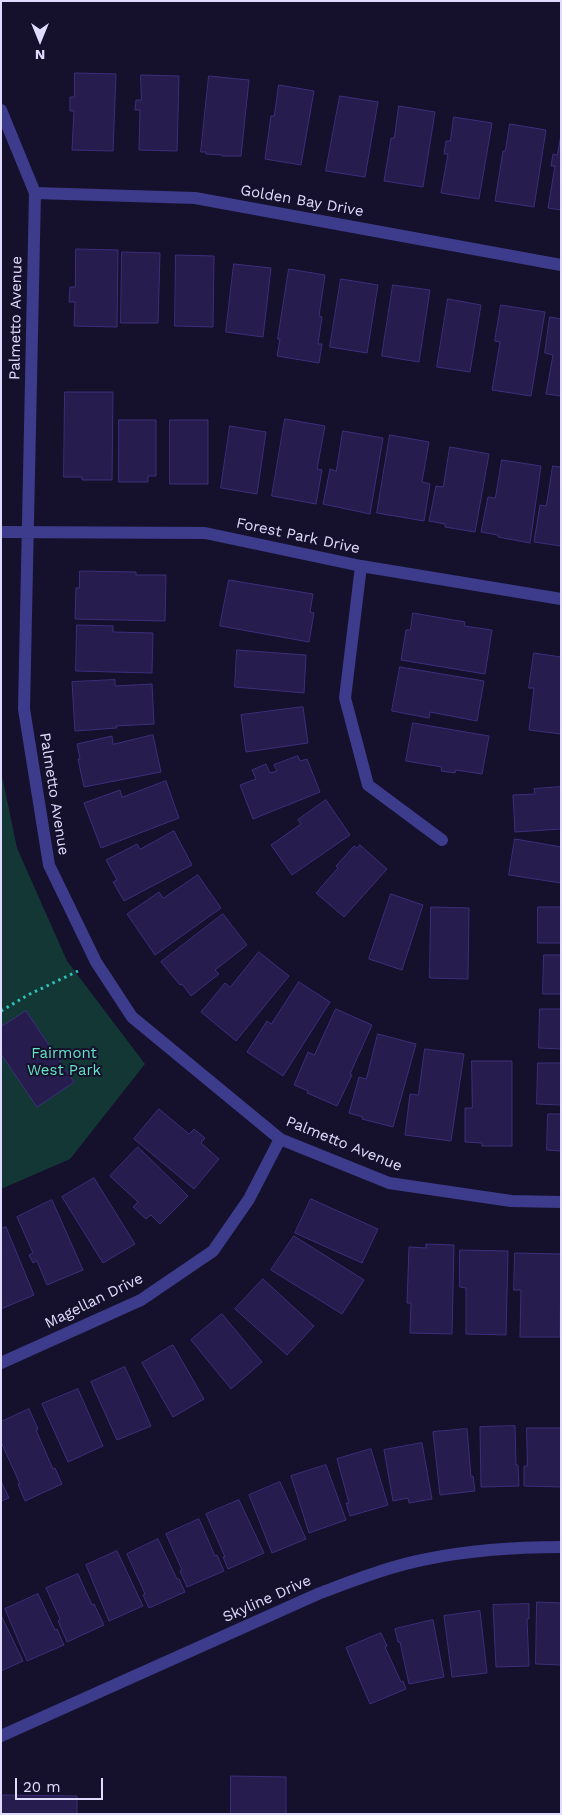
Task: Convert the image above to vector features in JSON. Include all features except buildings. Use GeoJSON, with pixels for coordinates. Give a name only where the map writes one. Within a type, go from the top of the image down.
{"type":"FeatureCollection","features":[{"type":"Feature","properties":{"kind":"street"},"geometry":{"type":"LineString","coordinates":[[1,110],[35,193]]}},
{"type":"Feature","properties":{"kind":"street","name":"Golden Bay Drive"},"geometry":{"type":"LineString","coordinates":[[35,193],[195,198],[561,265]]}},
{"type":"Feature","properties":{"kind":"street","name":"Palmetto Avenue"},"geometry":{"type":"LineString","coordinates":[[35,193],[24,709],[49,865],[96,962],[132,1017],[280,1139],[389,1183],[511,1202],[561,1202]]}},
{"type":"Feature","properties":{"kind":"street","name":"Forest Park Drive"},"geometry":{"type":"LineString","coordinates":[[1,532],[205,533],[361,566],[561,599]]}},
{"type":"Feature","properties":{"kind":"street"},"geometry":{"type":"LineString","coordinates":[[361,566],[345,698],[368,785],[442,840]]}},
{"type":"Feature","properties":{"kind":"street","name":"Magellan Drive"},"geometry":{"type":"LineString","coordinates":[[1,1363],[141,1300],[213,1251],[249,1198],[280,1139]]}},
{"type":"Feature","properties":{"kind":"street","name":"Skyline Drive"},"geometry":{"type":"LineString","coordinates":[[1,1736],[320,1593],[373,1573],[425,1559],[479,1550],[561,1547]]}},
{"type":"Feature","properties":{"kind":"path"},"geometry":{"type":"LineString","coordinates":[[1,1012],[28,995],[96,962]]}},
{"type":"Feature","properties":{"kind":"green space","name":"Fairmont West Park"},"geometry":{"type":"Polygon","coordinates":[[[1,771],[17,848],[67,961],[145,1064],[70,1159],[1,1189],[1,771]]]}}]}
